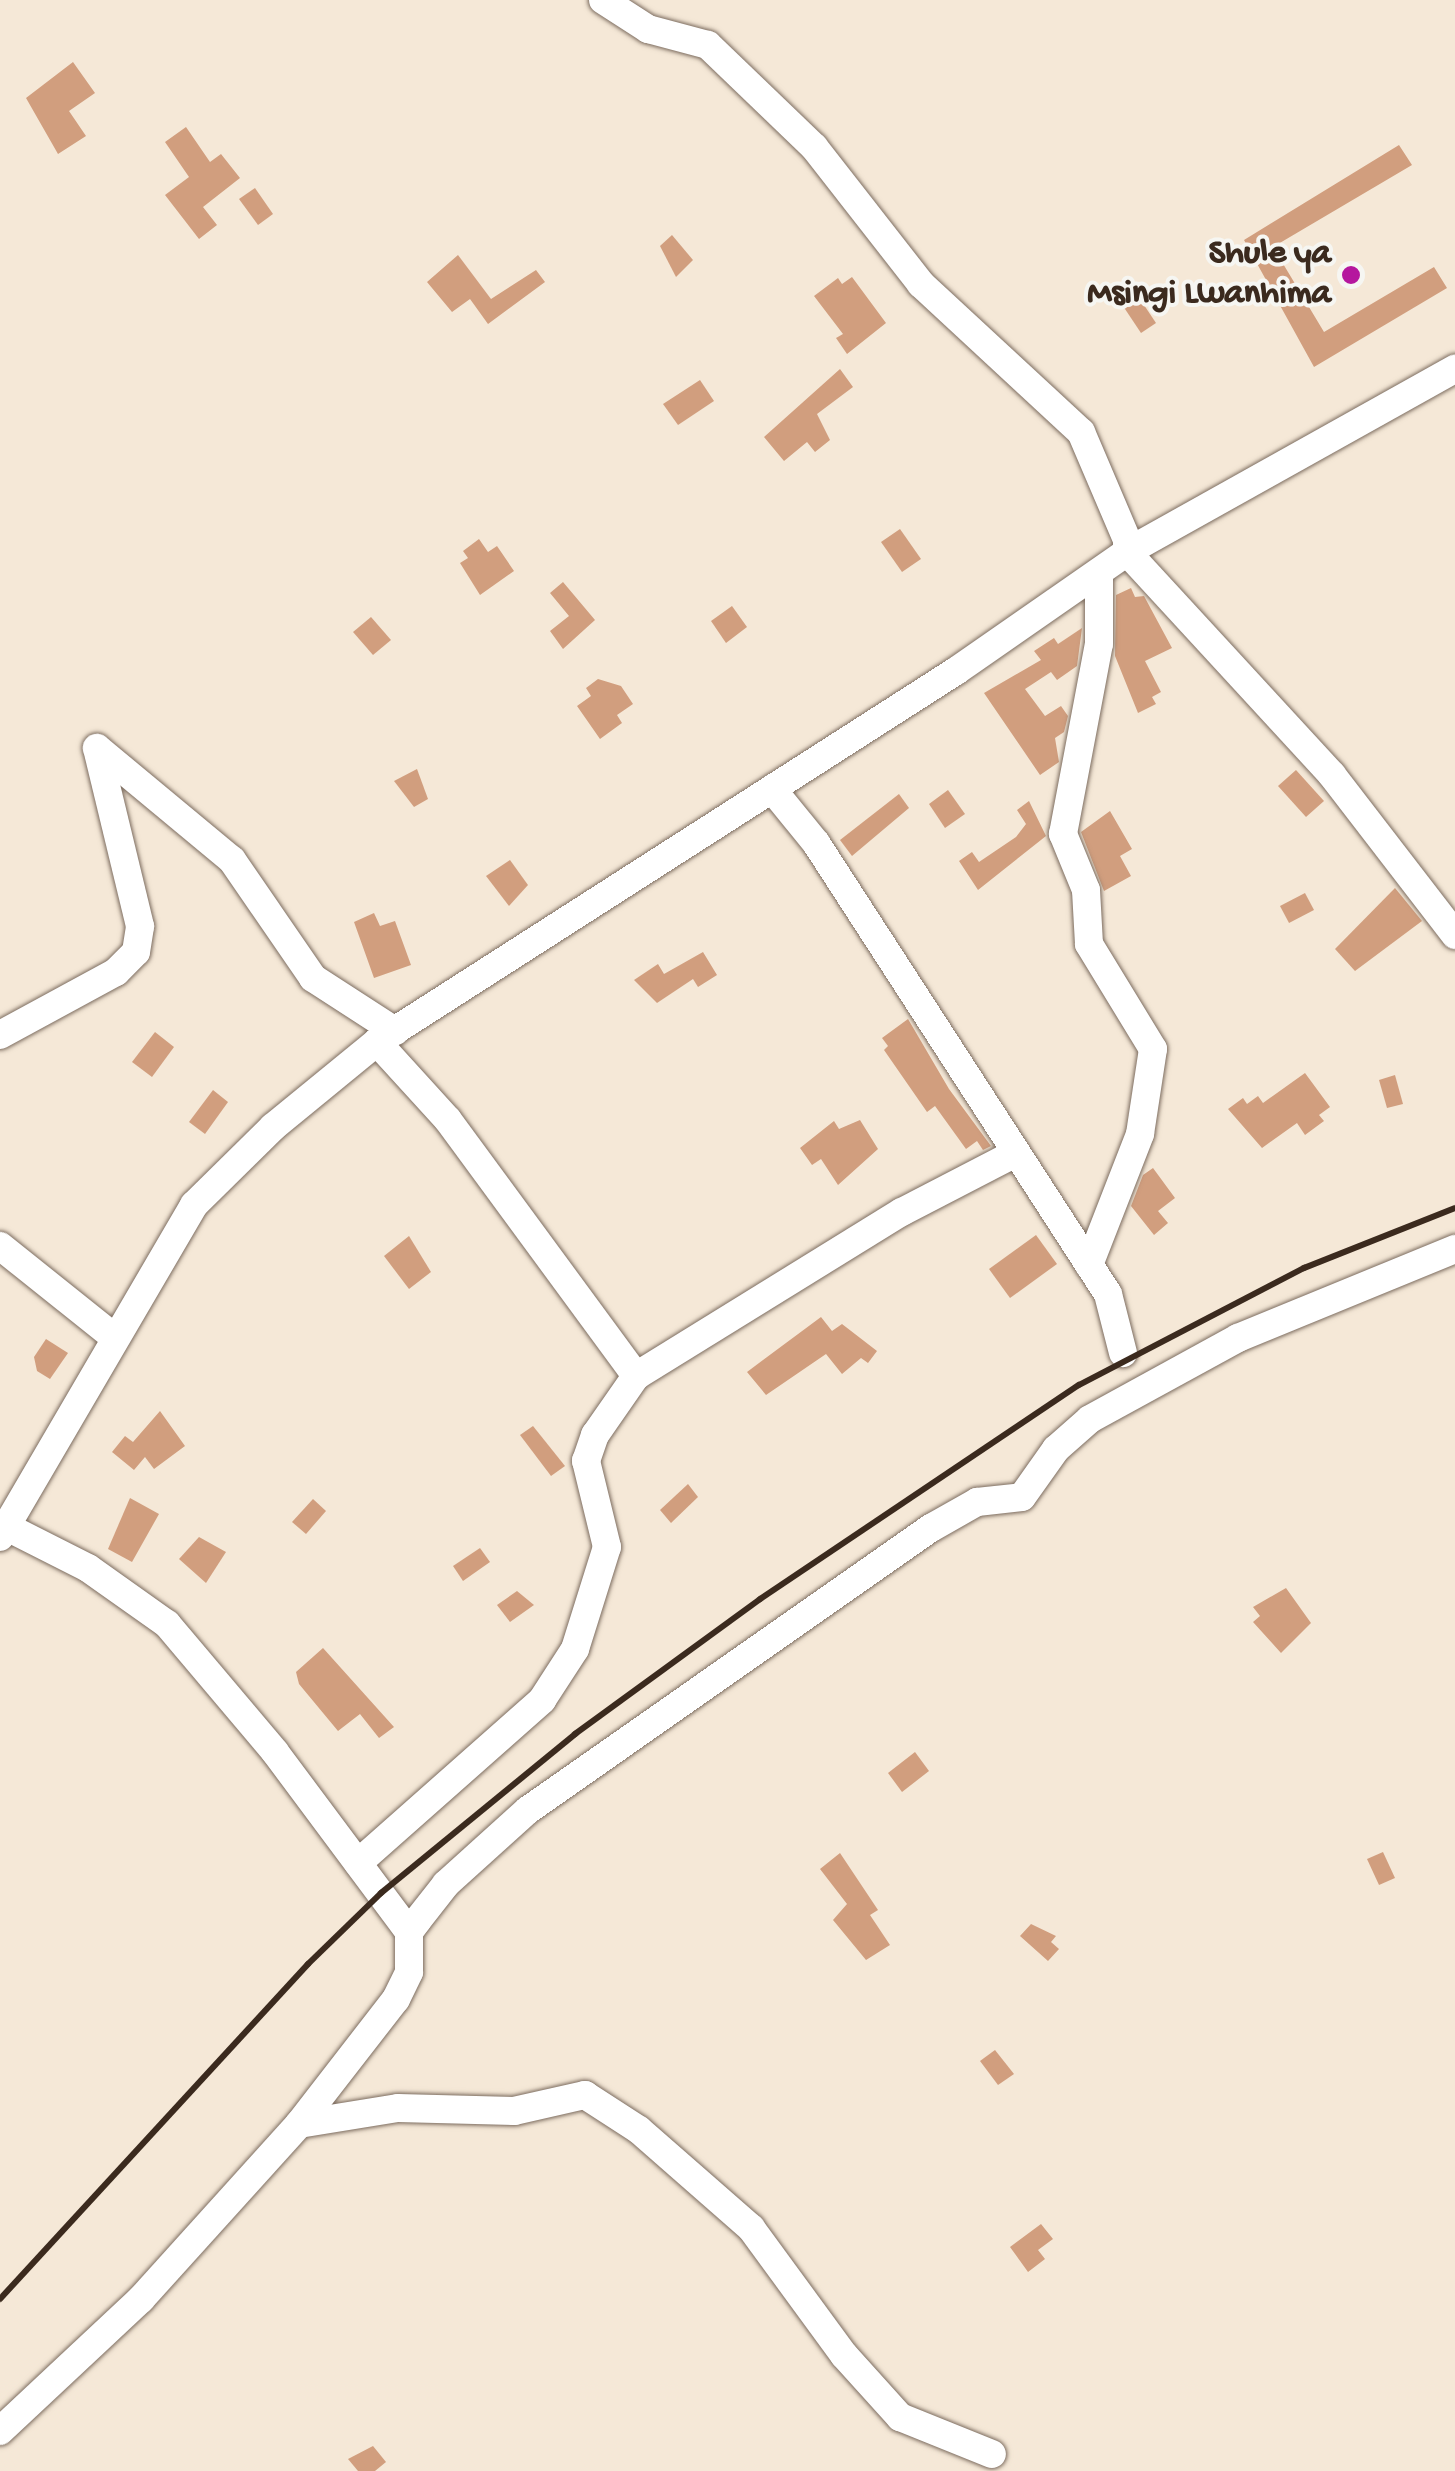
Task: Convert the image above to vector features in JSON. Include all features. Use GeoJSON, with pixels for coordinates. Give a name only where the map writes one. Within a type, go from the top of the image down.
{"type":"FeatureCollection","features":[{"type":"Feature","properties":{"kind":"street"},"geometry":{"type":"LineString","coordinates":[[604,0],[648,29],[708,44],[814,147],[921,284],[1081,432],[1127,540],[1127,552],[1332,775],[1455,935]]}},
{"type":"Feature","properties":{"kind":"street"},"geometry":{"type":"LineString","coordinates":[[410,1932],[167,1624],[88,1568],[2,1532],[194,1205],[274,1127],[386,1036],[1099,576],[1127,552],[1455,369]]}},
{"type":"Feature","properties":{"kind":"street"},"geometry":{"type":"LineString","coordinates":[[1089,1265],[1140,1134],[1153,1049],[1089,944],[1086,890],[1063,834],[1099,644],[1099,576]]}},
{"type":"Feature","properties":{"kind":"street"},"geometry":{"type":"LineString","coordinates":[[0,1035],[116,972],[136,952],[134,896],[97,748],[232,860],[313,978],[386,1036],[636,1376]]}},
{"type":"Feature","properties":{"kind":"street"},"geometry":{"type":"LineString","coordinates":[[772,789],[816,843],[1089,1265],[1120,1324],[1122,1354]]}},
{"type":"Feature","properties":{"kind":"street"},"geometry":{"type":"LineString","coordinates":[[358,1863],[542,1700],[575,1649],[595,1602],[607,1547],[586,1461],[594,1435],[636,1376],[902,1212],[1016,1154]]}},
{"type":"Feature","properties":{"kind":"street"},"geometry":{"type":"LineString","coordinates":[[0,1246],[114,1337]]}},
{"type":"Feature","properties":{"kind":"street"},"geometry":{"type":"LineString","coordinates":[[0,2431],[141,2299],[300,2124],[396,1999],[410,1972],[410,1932],[446,1884],[528,1810],[931,1528],[977,1502],[1022,1497],[1056,1448],[1090,1419],[1238,1338],[1455,1249]]}},
{"type":"Feature","properties":{"kind":"street"},"geometry":{"type":"LineString","coordinates":[[300,2124],[398,2108],[514,2111],[585,2095],[640,2130],[750,2228],[844,2354],[900,2417],[992,2454]]}},
{"type":"Feature","properties":{"kind":"building"},"geometry":{"type":"Polygon","coordinates":[[[73,62],[95,93],[69,111],[86,136],[58,154],[26,98],[73,62]]]}},
{"type":"Feature","properties":{"kind":"building"},"geometry":{"type":"Polygon","coordinates":[[[186,127],[210,162],[221,154],[240,178],[203,207],[217,225],[199,239],[165,195],[189,177],[165,142],[186,127]]]}},
{"type":"Feature","properties":{"kind":"building"},"geometry":{"type":"Polygon","coordinates":[[[1399,145],[1412,165],[1273,247],[1324,332],[1434,267],[1447,288],[1314,367],[1244,240],[1399,145]]]}},
{"type":"Feature","properties":{"kind":"building"},"geometry":{"type":"Polygon","coordinates":[[[255,188],[273,214],[258,225],[239,199],[255,188]]]}},
{"type":"Feature","properties":{"kind":"building"},"geometry":{"type":"Polygon","coordinates":[[[672,235],[693,260],[676,277],[660,246],[672,235]]]}},
{"type":"Feature","properties":{"kind":"building"},"geometry":{"type":"Polygon","coordinates":[[[458,255],[491,299],[536,270],[545,282],[488,324],[470,299],[452,312],[427,282],[458,255]]]}},
{"type":"Feature","properties":{"kind":"building"},"geometry":{"type":"Polygon","coordinates":[[[852,277],[886,323],[847,354],[836,338],[843,334],[814,296],[838,278],[842,284],[852,277]]]}},
{"type":"Feature","properties":{"kind":"building"},"geometry":{"type":"Polygon","coordinates":[[[1136,293],[1156,323],[1141,333],[1121,303],[1136,293]]]}},
{"type":"Feature","properties":{"kind":"building"},"geometry":{"type":"Polygon","coordinates":[[[840,369],[853,387],[817,414],[830,440],[815,452],[807,442],[784,461],[764,437],[840,369]]]}},
{"type":"Feature","properties":{"kind":"building"},"geometry":{"type":"Polygon","coordinates":[[[700,380],[714,401],[678,425],[663,404],[700,380]]]}},
{"type":"Feature","properties":{"kind":"building"},"geometry":{"type":"Polygon","coordinates":[[[900,529],[921,559],[902,572],[881,542],[900,529]]]}},
{"type":"Feature","properties":{"kind":"building"},"geometry":{"type":"Polygon","coordinates":[[[479,539],[488,552],[497,546],[514,571],[480,595],[460,563],[468,558],[463,551],[479,539]]]}},
{"type":"Feature","properties":{"kind":"building"},"geometry":{"type":"Polygon","coordinates":[[[563,582],[595,620],[563,649],[550,631],[569,616],[550,593],[563,582]]]}},
{"type":"Feature","properties":{"kind":"building"},"geometry":{"type":"Polygon","coordinates":[[[1131,588],[1135,597],[1144,596],[1172,648],[1145,661],[1161,692],[1152,697],[1156,704],[1138,713],[1115,656],[1116,595],[1131,588]]]}},
{"type":"Feature","properties":{"kind":"building"},"geometry":{"type":"Polygon","coordinates":[[[732,606],[747,627],[726,643],[711,621],[732,606]]]}},
{"type":"Feature","properties":{"kind":"building"},"geometry":{"type":"Polygon","coordinates":[[[371,617],[391,640],[373,655],[353,632],[371,617]]]}},
{"type":"Feature","properties":{"kind":"building"},"geometry":{"type":"Polygon","coordinates":[[[1082,628],[1077,666],[1057,680],[1051,672],[1025,689],[1045,716],[1061,706],[1068,716],[1064,732],[1055,738],[1059,762],[1040,775],[984,693],[1041,660],[1034,651],[1054,638],[1058,644],[1082,628]]]}},
{"type":"Feature","properties":{"kind":"building"},"geometry":{"type":"Polygon","coordinates":[[[598,679],[621,686],[633,704],[617,715],[622,723],[600,739],[577,706],[591,696],[586,688],[598,679]]]}},
{"type":"Feature","properties":{"kind":"building"},"geometry":{"type":"Polygon","coordinates":[[[417,769],[428,799],[414,807],[394,781],[417,769]]]}},
{"type":"Feature","properties":{"kind":"building"},"geometry":{"type":"Polygon","coordinates":[[[1296,770],[1324,801],[1306,817],[1278,786],[1296,770]]]}},
{"type":"Feature","properties":{"kind":"building"},"geometry":{"type":"Polygon","coordinates":[[[948,790],[965,814],[945,828],[929,804],[948,790]]]}},
{"type":"Feature","properties":{"kind":"building"},"geometry":{"type":"Polygon","coordinates":[[[899,794],[909,808],[852,856],[840,840],[899,794]]]}},
{"type":"Feature","properties":{"kind":"building"},"geometry":{"type":"Polygon","coordinates":[[[1029,801],[1046,836],[978,890],[959,861],[972,852],[979,862],[1016,837],[1026,824],[1017,810],[1029,801]]]}},
{"type":"Feature","properties":{"kind":"building"},"geometry":{"type":"Polygon","coordinates":[[[1110,811],[1132,849],[1120,856],[1131,876],[1104,891],[1081,832],[1110,811]]]}},
{"type":"Feature","properties":{"kind":"building"},"geometry":{"type":"Polygon","coordinates":[[[510,860],[528,885],[509,906],[486,876],[510,860]]]}},
{"type":"Feature","properties":{"kind":"building"},"geometry":{"type":"Polygon","coordinates":[[[1395,888],[1422,921],[1355,971],[1335,949],[1395,888]]]}},
{"type":"Feature","properties":{"kind":"building"},"geometry":{"type":"Polygon","coordinates":[[[1305,893],[1314,910],[1289,923],[1280,906],[1305,893]]]}},
{"type":"Feature","properties":{"kind":"building"},"geometry":{"type":"Polygon","coordinates":[[[374,913],[380,926],[395,921],[411,965],[374,978],[354,922],[374,913]]]}},
{"type":"Feature","properties":{"kind":"building"},"geometry":{"type":"Polygon","coordinates":[[[703,952],[717,975],[698,987],[693,979],[657,1003],[634,980],[658,964],[664,974],[703,952]]]}},
{"type":"Feature","properties":{"kind":"building"},"geometry":{"type":"Polygon","coordinates":[[[908,1019],[949,1089],[991,1146],[983,1150],[977,1141],[966,1149],[935,1106],[927,1112],[884,1050],[888,1046],[882,1038],[908,1019]]]}},
{"type":"Feature","properties":{"kind":"building"},"geometry":{"type":"Polygon","coordinates":[[[155,1032],[174,1047],[152,1077],[132,1062],[155,1032]]]}},
{"type":"Feature","properties":{"kind":"building"},"geometry":{"type":"Polygon","coordinates":[[[1305,1073],[1330,1107],[1319,1115],[1324,1121],[1305,1135],[1297,1123],[1262,1148],[1228,1109],[1243,1098],[1247,1104],[1258,1096],[1263,1103],[1305,1073]]]}},
{"type":"Feature","properties":{"kind":"building"},"geometry":{"type":"Polygon","coordinates":[[[1395,1075],[1403,1104],[1387,1108],[1379,1080],[1395,1075]]]}},
{"type":"Feature","properties":{"kind":"building"},"geometry":{"type":"Polygon","coordinates":[[[213,1090],[228,1102],[205,1134],[189,1122],[213,1090]]]}},
{"type":"Feature","properties":{"kind":"building"},"geometry":{"type":"Polygon","coordinates":[[[860,1120],[878,1149],[838,1185],[821,1159],[812,1165],[800,1148],[834,1121],[839,1129],[860,1120]]]}},
{"type":"Feature","properties":{"kind":"building"},"geometry":{"type":"Polygon","coordinates":[[[1153,1168],[1175,1198],[1158,1211],[1168,1223],[1154,1235],[1131,1206],[1143,1175],[1153,1168]]]}},
{"type":"Feature","properties":{"kind":"building"},"geometry":{"type":"Polygon","coordinates":[[[1036,1235],[1057,1264],[1010,1298],[989,1269],[1036,1235]]]}},
{"type":"Feature","properties":{"kind":"building"},"geometry":{"type":"Polygon","coordinates":[[[409,1236],[431,1272],[409,1289],[384,1256],[409,1236]]]}},
{"type":"Feature","properties":{"kind":"building"},"geometry":{"type":"Polygon","coordinates":[[[821,1317],[832,1331],[842,1324],[877,1351],[868,1363],[861,1358],[842,1374],[826,1354],[766,1395],[747,1372],[821,1317]]]}},
{"type":"Feature","properties":{"kind":"building"},"geometry":{"type":"Polygon","coordinates":[[[46,1339],[68,1353],[50,1379],[37,1371],[34,1357],[46,1339]]]}},
{"type":"Feature","properties":{"kind":"building"},"geometry":{"type":"Polygon","coordinates":[[[160,1411],[185,1446],[154,1469],[145,1457],[134,1470],[112,1452],[125,1436],[133,1442],[160,1411]]]}},
{"type":"Feature","properties":{"kind":"building"},"geometry":{"type":"Polygon","coordinates":[[[533,1426],[565,1466],[551,1476],[520,1435],[533,1426]]]}},
{"type":"Feature","properties":{"kind":"building"},"geometry":{"type":"Polygon","coordinates":[[[688,1484],[698,1497],[671,1523],[660,1510],[688,1484]]]}},
{"type":"Feature","properties":{"kind":"building"},"geometry":{"type":"Polygon","coordinates":[[[130,1498],[159,1514],[132,1562],[108,1549],[130,1498]]]}},
{"type":"Feature","properties":{"kind":"building"},"geometry":{"type":"Polygon","coordinates":[[[313,1499],[326,1511],[306,1534],[292,1522],[313,1499]]]}},
{"type":"Feature","properties":{"kind":"building"},"geometry":{"type":"Polygon","coordinates":[[[199,1537],[226,1552],[206,1583],[179,1559],[199,1537]]]}},
{"type":"Feature","properties":{"kind":"building"},"geometry":{"type":"Polygon","coordinates":[[[480,1548],[490,1562],[463,1581],[453,1566],[480,1548]]]}},
{"type":"Feature","properties":{"kind":"building"},"geometry":{"type":"Polygon","coordinates":[[[1286,1588],[1311,1623],[1281,1653],[1253,1622],[1260,1616],[1253,1607],[1286,1588]]]}},
{"type":"Feature","properties":{"kind":"building"},"geometry":{"type":"Polygon","coordinates":[[[517,1591],[534,1605],[510,1622],[497,1605],[517,1591]]]}},
{"type":"Feature","properties":{"kind":"building"},"geometry":{"type":"Polygon","coordinates":[[[323,1648],[394,1727],[379,1738],[360,1714],[338,1731],[299,1684],[296,1672],[323,1648]]]}},
{"type":"Feature","properties":{"kind":"building"},"geometry":{"type":"Polygon","coordinates":[[[915,1752],[929,1771],[902,1792],[888,1773],[915,1752]]]}},
{"type":"Feature","properties":{"kind":"building"},"geometry":{"type":"Polygon","coordinates":[[[1383,1852],[1395,1878],[1379,1885],[1367,1859],[1383,1852]]]}},
{"type":"Feature","properties":{"kind":"building"},"geometry":{"type":"Polygon","coordinates":[[[840,1853],[878,1910],[870,1915],[890,1945],[866,1960],[833,1920],[847,1904],[820,1869],[840,1853]]]}},
{"type":"Feature","properties":{"kind":"building"},"geometry":{"type":"Polygon","coordinates":[[[1031,1924],[1056,1936],[1051,1942],[1059,1949],[1048,1961],[1020,1936],[1031,1924]]]}},
{"type":"Feature","properties":{"kind":"building"},"geometry":{"type":"Polygon","coordinates":[[[995,2050],[1014,2074],[998,2085],[980,2061],[995,2050]]]}},
{"type":"Feature","properties":{"kind":"building"},"geometry":{"type":"Polygon","coordinates":[[[1041,2224],[1053,2239],[1038,2250],[1045,2259],[1028,2272],[1010,2247],[1041,2224]]]}},
{"type":"Feature","properties":{"kind":"building"},"geometry":{"type":"Polygon","coordinates":[[[373,2446],[386,2462],[375,2471],[358,2471],[348,2459],[373,2446]]]}},
{"type":"Feature","properties":{"kind":"railway"},"geometry":{"type":"LineString","coordinates":[[0,2299],[308,1964],[381,1893],[575,1734],[760,1599],[1079,1385],[1304,1268],[1455,1208]]}},
{"type":"Feature","properties":{"kind":"place","name":"Shule ya Msingi Lwanhima"},"geometry":{"type":"Point","coordinates":[1351,275]}}]}
